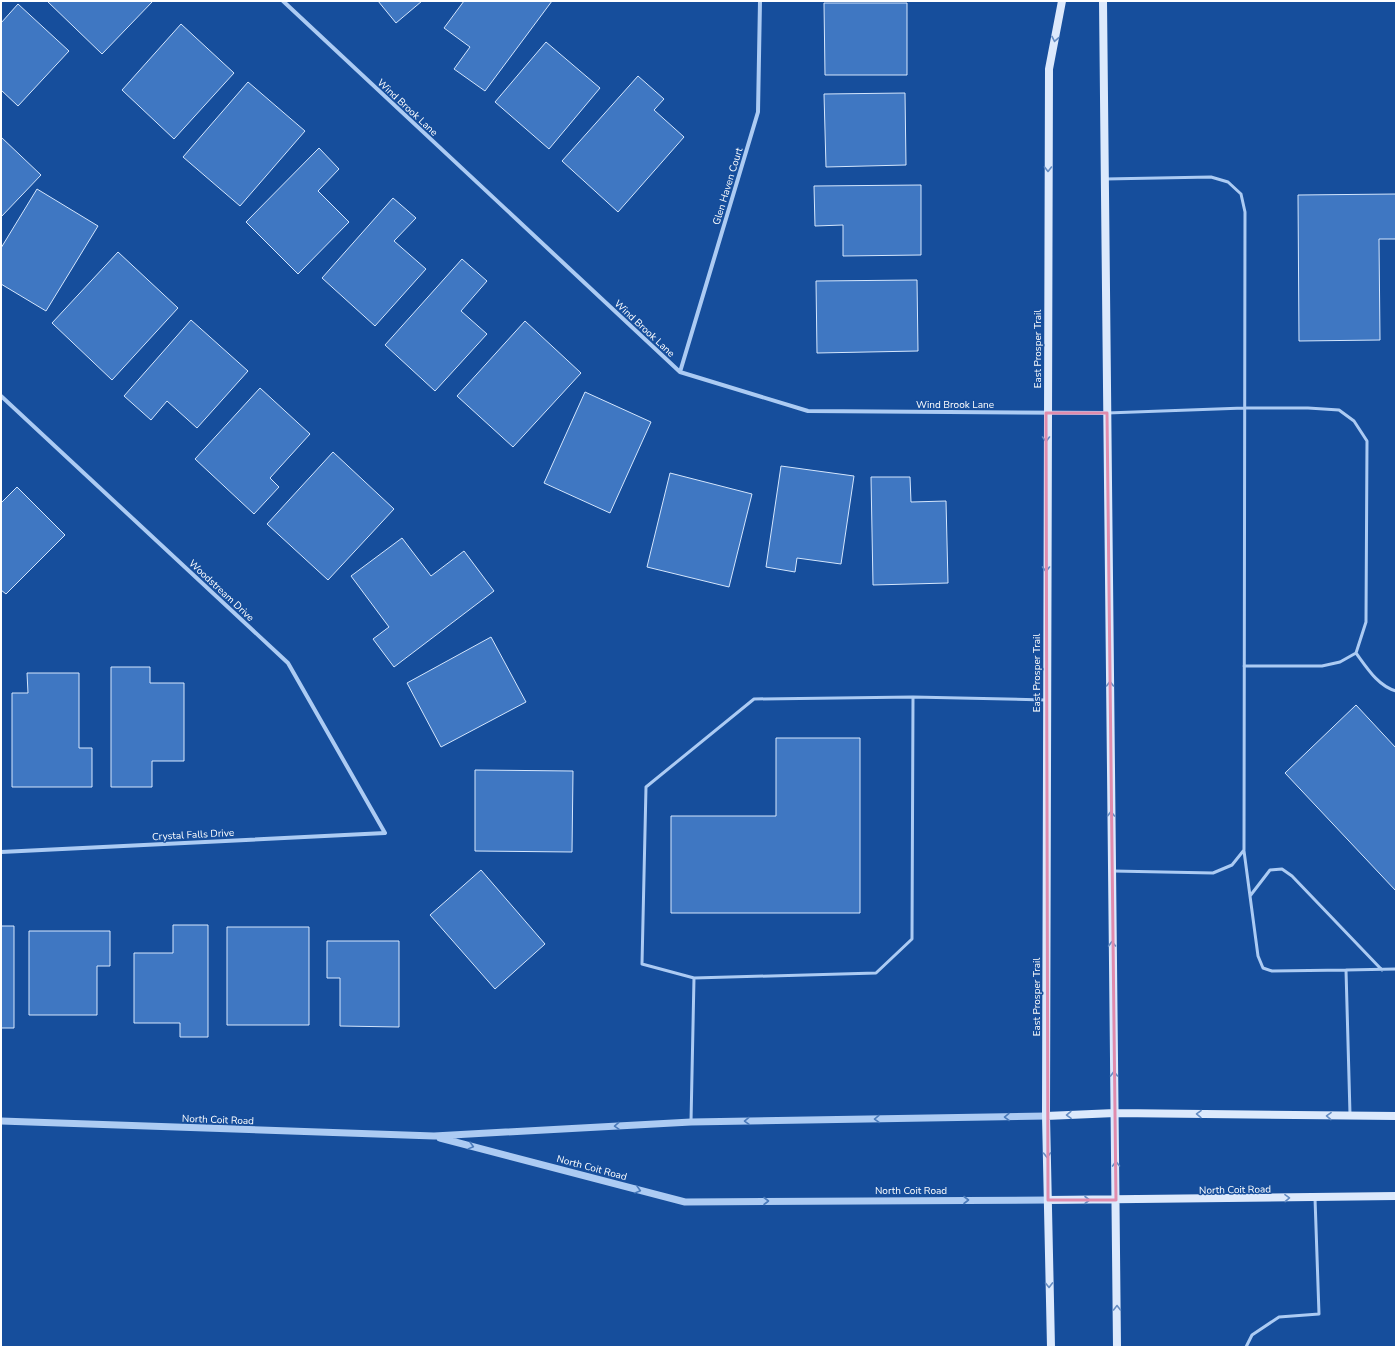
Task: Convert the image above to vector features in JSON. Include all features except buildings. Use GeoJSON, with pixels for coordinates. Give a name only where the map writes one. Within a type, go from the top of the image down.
{"type":"FeatureCollection","features":[{"type":"Feature","properties":{"kind":"main road","name":"East Prosper Trail"},"geometry":{"type":"LineString","coordinates":[[1051,1347],[1046,1116],[1046,413],[1049,70],[1062,1]]}},
{"type":"Feature","properties":{"kind":"main road"},"geometry":{"type":"LineString","coordinates":[[1103,1],[1117,1347]]}},
{"type":"Feature","properties":{"kind":"main road","name":"North Coit Road"},"geometry":{"type":"LineString","coordinates":[[1046,1116],[1115,1113],[1396,1116]]}},
{"type":"Feature","properties":{"kind":"main road","name":"North Coit Road"},"geometry":{"type":"LineString","coordinates":[[1048,1200],[1396,1196]]}},
{"type":"Feature","properties":{"kind":"street","name":"Wind Brook Lane"},"geometry":{"type":"LineString","coordinates":[[283,1],[680,372],[808,411],[1107,413]]}},
{"type":"Feature","properties":{"kind":"street","name":"Glen Haven Court"},"geometry":{"type":"LineString","coordinates":[[680,372],[758,112],[760,1]]}},
{"type":"Feature","properties":{"kind":"street","name":"Woodstream Drive"},"geometry":{"type":"LineString","coordinates":[[1,396],[288,663],[385,833]]}},
{"type":"Feature","properties":{"kind":"street","name":"Crystal Falls Drive"},"geometry":{"type":"LineString","coordinates":[[1,852],[385,833]]}},
{"type":"Feature","properties":{"kind":"street","name":"North Coit Road"},"geometry":{"type":"LineString","coordinates":[[1,1121],[434,1136],[691,1122],[1046,1116]]}},
{"type":"Feature","properties":{"kind":"street","name":"North Coit Road"},"geometry":{"type":"LineString","coordinates":[[434,1136],[685,1202],[1048,1200]]}},
{"type":"Feature","properties":{"kind":"lane"},"geometry":{"type":"LineString","coordinates":[[1105,179],[1211,177],[1228,182],[1241,194],[1245,212],[1244,850],[1258,956],[1264,968],[1272,971],[1396,969]]}},
{"type":"Feature","properties":{"kind":"lane"},"geometry":{"type":"LineString","coordinates":[[1107,413],[1244,408],[1308,408],[1339,410],[1354,421],[1367,441],[1366,622],[1356,653],[1340,662],[1322,666],[1244,666]]}},
{"type":"Feature","properties":{"kind":"lane"},"geometry":{"type":"LineString","coordinates":[[1356,653],[1376,679],[1389,689],[1396,691]]}},
{"type":"Feature","properties":{"kind":"lane"},"geometry":{"type":"LineString","coordinates":[[913,697],[912,939],[876,973],[694,978],[642,964],[646,787],[754,699],[913,697],[1046,700]]}},
{"type":"Feature","properties":{"kind":"lane"},"geometry":{"type":"LineString","coordinates":[[1111,871],[1213,873],[1232,864],[1244,850]]}},
{"type":"Feature","properties":{"kind":"lane"},"geometry":{"type":"LineString","coordinates":[[1250,896],[1270,870],[1282,869],[1292,876],[1382,970]]}},
{"type":"Feature","properties":{"kind":"lane"},"geometry":{"type":"LineString","coordinates":[[1346,970],[1350,1116]]}},
{"type":"Feature","properties":{"kind":"lane"},"geometry":{"type":"LineString","coordinates":[[691,1122],[694,978]]}},
{"type":"Feature","properties":{"kind":"lane"},"geometry":{"type":"LineString","coordinates":[[1246,1347],[1252,1336],[1279,1316],[1319,1314],[1315,1198]]}},
{"type":"Feature","properties":{"kind":"highlighted area"},"geometry":{"type":"Polygon","coordinates":[[[1046,413],[1107,413],[1116,1200],[1048,1200],[1046,413]]]}}]}
